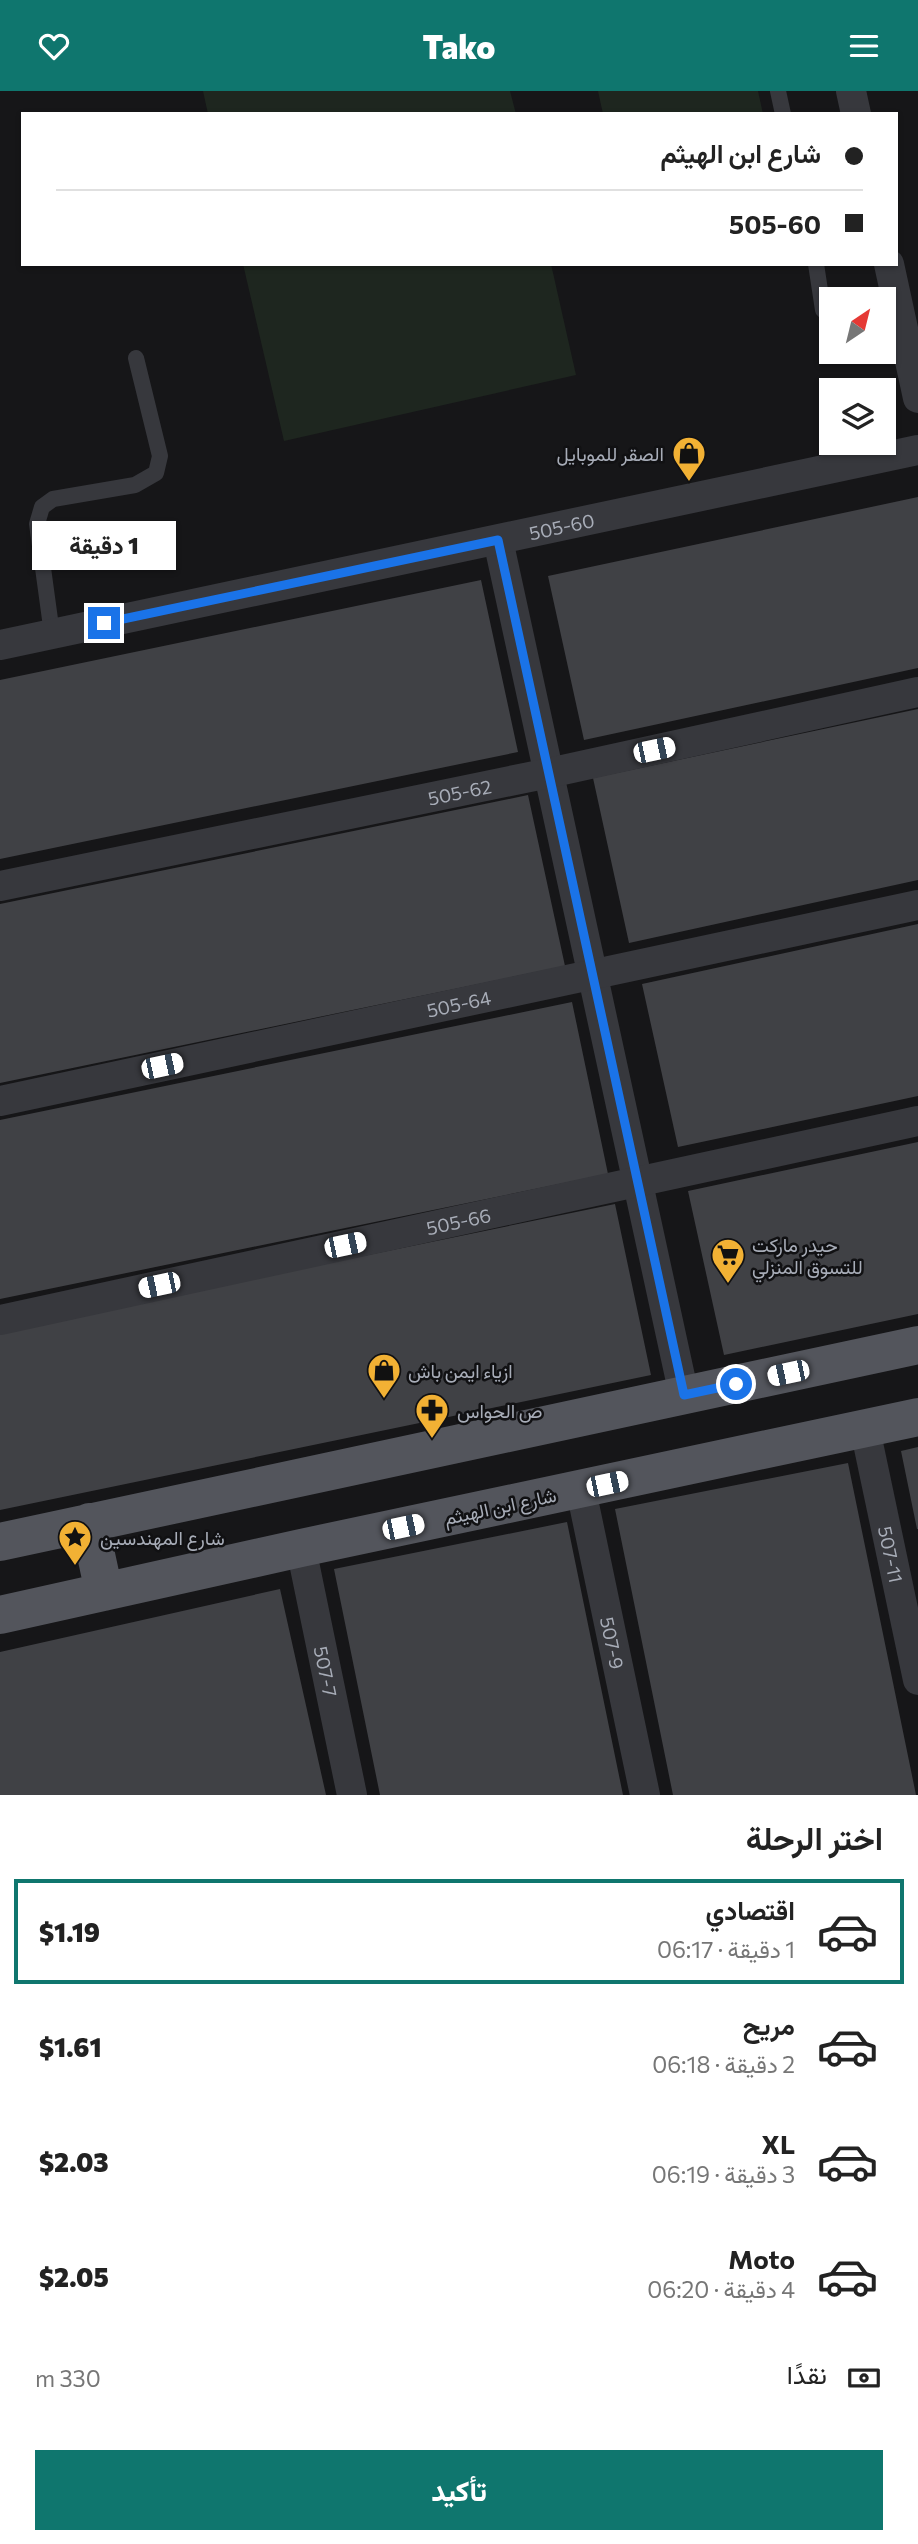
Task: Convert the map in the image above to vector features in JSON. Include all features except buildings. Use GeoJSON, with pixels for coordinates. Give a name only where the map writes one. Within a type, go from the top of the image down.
{"type":"FeatureCollection","features":[{"type":"Feature","properties":{"kind":"main road"},"geometry":{"type":"LineString","coordinates":[[0,1542],[918,1345]]}},
{"type":"Feature","properties":{"kind":"main road","name":"شارع ابن الهيثم"},"geometry":{"type":"LineString","coordinates":[[0,1615],[918,1417]]}},
{"type":"Feature","properties":{"kind":"main road"},"geometry":{"type":"LineString","coordinates":[[89,1522],[104,1592]]}},
{"type":"Feature","properties":{"kind":"street"},"geometry":{"type":"LineString","coordinates":[[851,91],[856,112]]}},
{"type":"Feature","properties":{"kind":"street"},"geometry":{"type":"LineString","coordinates":[[889,266],[918,398]]}},
{"type":"Feature","properties":{"kind":"street","name":"505-60"},"geometry":{"type":"LineString","coordinates":[[0,645],[918,450]]}},
{"type":"Feature","properties":{"kind":"street"},"geometry":{"type":"LineString","coordinates":[[498,540],[684,1395]]}},
{"type":"Feature","properties":{"kind":"street","name":"505-62"},"geometry":{"type":"LineString","coordinates":[[0,886],[549,773],[918,692]]}},
{"type":"Feature","properties":{"kind":"street","name":"505-64"},"geometry":{"type":"LineString","coordinates":[[0,1101],[918,905]]}},
{"type":"Feature","properties":{"kind":"street","name":"505-66"},"geometry":{"type":"LineString","coordinates":[[0,1320],[918,1121]]}},
{"type":"Feature","properties":{"kind":"street","name":"507-11"},"geometry":{"type":"LineString","coordinates":[[865,1429],[918,1680]]}},
{"type":"Feature","properties":{"kind":"street","name":"507-9"},"geometry":{"type":"LineString","coordinates":[[581,1490],[645,1795]]}},
{"type":"Feature","properties":{"kind":"street","name":"507-7"},"geometry":{"type":"LineString","coordinates":[[301,1548],[352,1795]]}},
{"type":"Feature","properties":{"kind":"lane"},"geometry":{"type":"LineString","coordinates":[[778,91],[783,112]]}},
{"type":"Feature","properties":{"kind":"lane"},"geometry":{"type":"LineString","coordinates":[[816,266],[820,287]]}},
{"type":"Feature","properties":{"kind":"lane"},"geometry":{"type":"LineString","coordinates":[[52,634],[37,524],[42,507],[53,499],[135,485],[156,473],[160,456],[136,358]]}},
{"type":"Feature","properties":{"kind":"shaded area"},"geometry":{"type":"Polygon","coordinates":[[[203,91],[510,91],[515,112],[208,112],[203,91]]]}},
{"type":"Feature","properties":{"kind":"shaded area"},"geometry":{"type":"Polygon","coordinates":[[[598,91],[758,91],[763,112],[603,112],[598,91]]]}},
{"type":"Feature","properties":{"kind":"shaded area"},"geometry":{"type":"Polygon","coordinates":[[[243,266],[551,266],[576,375],[284,441],[243,266]]]}},
{"type":"Feature","properties":{"kind":"place","name":"الصقر للموبايل"},"geometry":{"type":"Point","coordinates":[689,483]}},
{"type":"Feature","properties":{"kind":"place","name":"حيدر ماركت للتسوق المنزلي"},"geometry":{"type":"Point","coordinates":[728,1285]}},
{"type":"Feature","properties":{"kind":"place","name":"ازياء ايمن باش"},"geometry":{"type":"Point","coordinates":[384,1400]}},
{"type":"Feature","properties":{"kind":"place","name":"ص الحواس"},"geometry":{"type":"Point","coordinates":[432,1440]}},
{"type":"Feature","properties":{"kind":"place","name":"شارع المهندسين"},"geometry":{"type":"Point","coordinates":[75,1567]}},
{"type":"Feature","properties":{"kind":"route"},"geometry":{"type":"LineString","coordinates":[[104,623],[498,540],[684,1395],[736,1384]]}}]}
